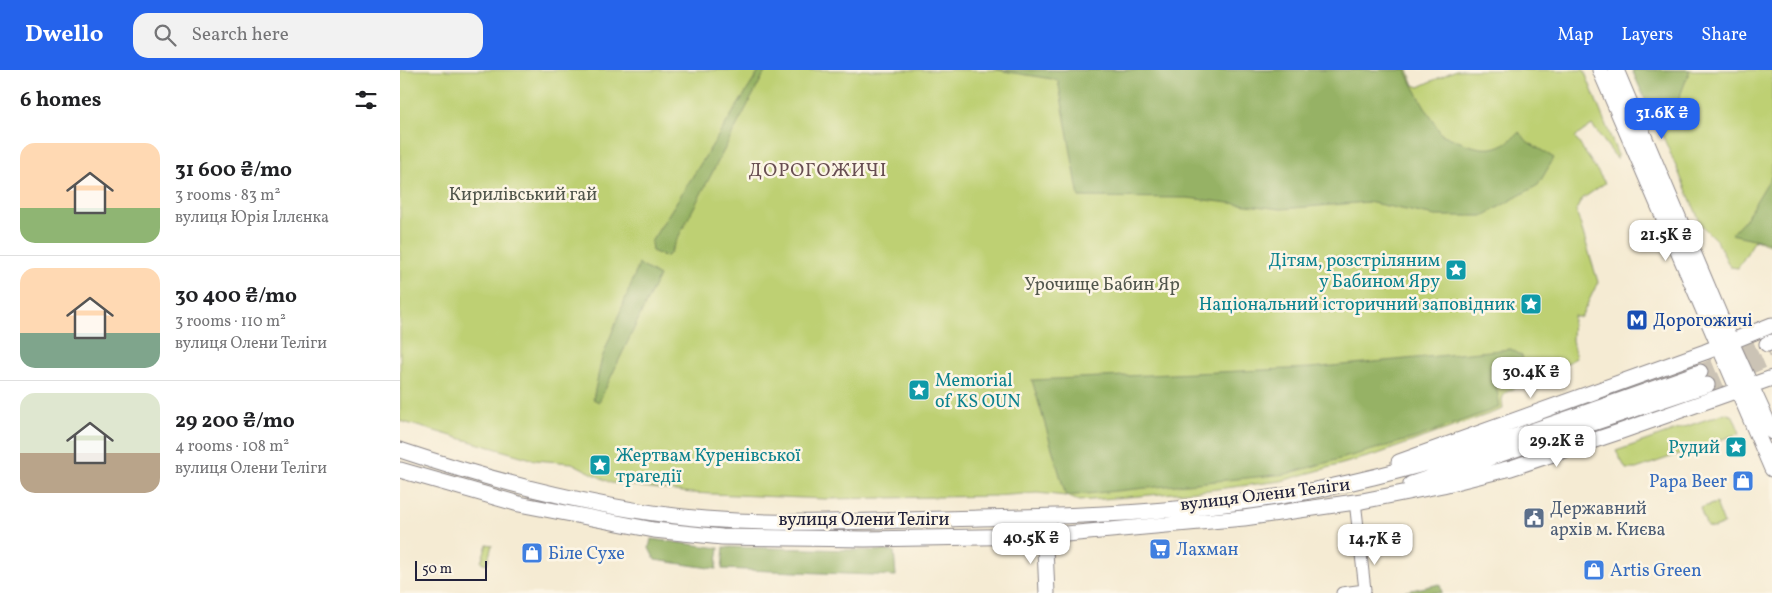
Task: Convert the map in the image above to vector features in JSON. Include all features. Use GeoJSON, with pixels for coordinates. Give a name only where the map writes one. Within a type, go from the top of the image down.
{"type":"FeatureCollection","features":[{"type":"Feature","properties":{"kind":"main road"},"geometry":{"type":"LineString","coordinates":[[1600,70],[1745,389],[1772,469]]}},
{"type":"Feature","properties":{"kind":"main road"},"geometry":{"type":"LineString","coordinates":[[1616,70],[1725,344]]}},
{"type":"Feature","properties":{"kind":"main road","name":"вулиця Олени Теліги"},"geometry":{"type":"LineString","coordinates":[[1356,480],[1444,445],[1725,344],[1772,325]]}},
{"type":"Feature","properties":{"kind":"main road","name":"вулиця Олени Теліги"},"geometry":{"type":"LineString","coordinates":[[400,450],[462,471],[530,489],[608,505],[706,518],[775,521],[1043,517],[1220,505],[1276,497],[1414,467],[1704,378],[1359,501]]}},
{"type":"Feature","properties":{"kind":"main road","name":"вулиця Олени Теліги"},"geometry":{"type":"LineString","coordinates":[[400,470],[458,488],[528,506],[654,530],[722,537],[873,539],[1044,536],[1244,518],[1359,501],[1443,485],[1511,468],[1745,389],[1772,378]]}},
{"type":"Feature","properties":{"kind":"main road"},"geometry":{"type":"LineString","coordinates":[[1745,389],[1772,432]]}},
{"type":"Feature","properties":{"kind":"main road"},"geometry":{"type":"LineString","coordinates":[[1043,517],[1047,593]]}},
{"type":"Feature","properties":{"kind":"street"},"geometry":{"type":"LineString","coordinates":[[1342,593],[1365,590],[1359,501]]}},
{"type":"Feature","properties":{"kind":"green space","name":"Урочище Бабин Яр"},"geometry":{"type":"Polygon","coordinates":[[[400,70],[1408,70],[1414,85],[1419,87],[1456,70],[1584,70],[1617,153],[1617,159],[1592,125],[1575,137],[1605,183],[1582,199],[1576,210],[1598,282],[1581,317],[1573,316],[1572,340],[1576,358],[1537,381],[1528,381],[1505,393],[1502,399],[1503,409],[1378,454],[1281,481],[1209,490],[1079,501],[1066,496],[1037,493],[995,496],[825,499],[691,493],[611,483],[572,463],[535,460],[400,421],[400,70]]]}},
{"type":"Feature","properties":{"kind":"green space"},"geometry":{"type":"Polygon","coordinates":[[[760,70],[765,72],[670,253],[666,257],[652,251],[651,242],[760,70]]]}},
{"type":"Feature","properties":{"kind":"green space"},"geometry":{"type":"Polygon","coordinates":[[[997,70],[1406,70],[1441,134],[1472,146],[1491,148],[1509,141],[1519,132],[1528,142],[1554,158],[1538,185],[1483,216],[1435,216],[1368,202],[1281,209],[1188,198],[1079,197],[1058,80],[997,70]]]}},
{"type":"Feature","properties":{"kind":"green space"},"geometry":{"type":"Polygon","coordinates":[[[1632,70],[1690,70],[1676,106],[1653,118],[1632,70]]]}},
{"type":"Feature","properties":{"kind":"green space"},"geometry":{"type":"Polygon","coordinates":[[[1634,70],[1772,70],[1772,246],[1755,240],[1738,268],[1730,267],[1717,241],[1702,226],[1634,70]]]}},
{"type":"Feature","properties":{"kind":"green space"},"geometry":{"type":"Polygon","coordinates":[[[1772,175],[1772,243],[1731,234],[1746,218],[1772,175]]]}},
{"type":"Feature","properties":{"kind":"green space"},"geometry":{"type":"Polygon","coordinates":[[[639,264],[659,276],[599,402],[593,399],[602,358],[639,264]]]}},
{"type":"Feature","properties":{"kind":"green space"},"geometry":{"type":"Polygon","coordinates":[[[1511,349],[1522,356],[1525,369],[1500,378],[1496,385],[1500,407],[1415,438],[1286,474],[1066,496],[1032,380],[1311,368],[1511,349]]]}},
{"type":"Feature","properties":{"kind":"green space"},"geometry":{"type":"Polygon","coordinates":[[[1725,413],[1733,416],[1740,433],[1636,469],[1626,469],[1616,451],[1725,413]]]}},
{"type":"Feature","properties":{"kind":"green space"},"geometry":{"type":"Polygon","coordinates":[[[1716,503],[1724,524],[1714,528],[1707,527],[1700,508],[1716,503]]]}},
{"type":"Feature","properties":{"kind":"green space"},"geometry":{"type":"Polygon","coordinates":[[[651,539],[719,548],[716,569],[655,560],[649,548],[651,539]]]}},
{"type":"Feature","properties":{"kind":"green space"},"geometry":{"type":"Polygon","coordinates":[[[487,544],[492,545],[487,564],[481,562],[487,544]]]}},
{"type":"Feature","properties":{"kind":"green space"},"geometry":{"type":"Polygon","coordinates":[[[724,547],[894,551],[896,576],[722,569],[724,547]]]}},
{"type":"Feature","properties":{"kind":"green space"},"geometry":{"type":"Polygon","coordinates":[[[1440,584],[1442,593],[1397,593],[1440,584]]]}},
{"type":"Feature","properties":{"kind":"tunnel"},"geometry":{"type":"LineString","coordinates":[[1700,372],[1767,344]]}},
{"type":"Feature","properties":{"kind":"tunnel"},"geometry":{"type":"LineString","coordinates":[[1707,385],[1772,357]]}},
{"type":"Feature","properties":{"kind":"place","name":"Дітям, розстріляним у Бабином Яру"},"geometry":{"type":"Point","coordinates":[1456,270]}},
{"type":"Feature","properties":{"kind":"place","name":"Національний історичний заповідник"},"geometry":{"type":"Point","coordinates":[1531,304]}},
{"type":"Feature","properties":{"kind":"place","name":"Дорогожичі"},"geometry":{"type":"Point","coordinates":[1637,320]}},
{"type":"Feature","properties":{"kind":"place","name":"Memorial of KS OUN"},"geometry":{"type":"Point","coordinates":[919,390]}},
{"type":"Feature","properties":{"kind":"place","name":"Рудий"},"geometry":{"type":"Point","coordinates":[1736,447]}},
{"type":"Feature","properties":{"kind":"place","name":"Жертвам Куренівської трагедії"},"geometry":{"type":"Point","coordinates":[600,465]}},
{"type":"Feature","properties":{"kind":"place","name":"Papa Beer"},"geometry":{"type":"Point","coordinates":[1743,481]}},
{"type":"Feature","properties":{"kind":"place","name":"Державний архів м. Києва"},"geometry":{"type":"Point","coordinates":[1534,518]}},
{"type":"Feature","properties":{"kind":"place","name":"Лахман"},"geometry":{"type":"Point","coordinates":[1160,549]}},
{"type":"Feature","properties":{"kind":"place","name":"Біле Сухе"},"geometry":{"type":"Point","coordinates":[532,553]}},
{"type":"Feature","properties":{"kind":"place","name":"Artis Green"},"geometry":{"type":"Point","coordinates":[1594,570]}},
{"type":"Feature","properties":{"kind":"district","name":"ДОРОГОЖИЧІ"},"geometry":{"type":"Point","coordinates":[818,169]}},
{"type":"Feature","properties":{"kind":"park label","name":"Кирилівський гай"},"geometry":{"type":"Point","coordinates":[523,194]}}]}
